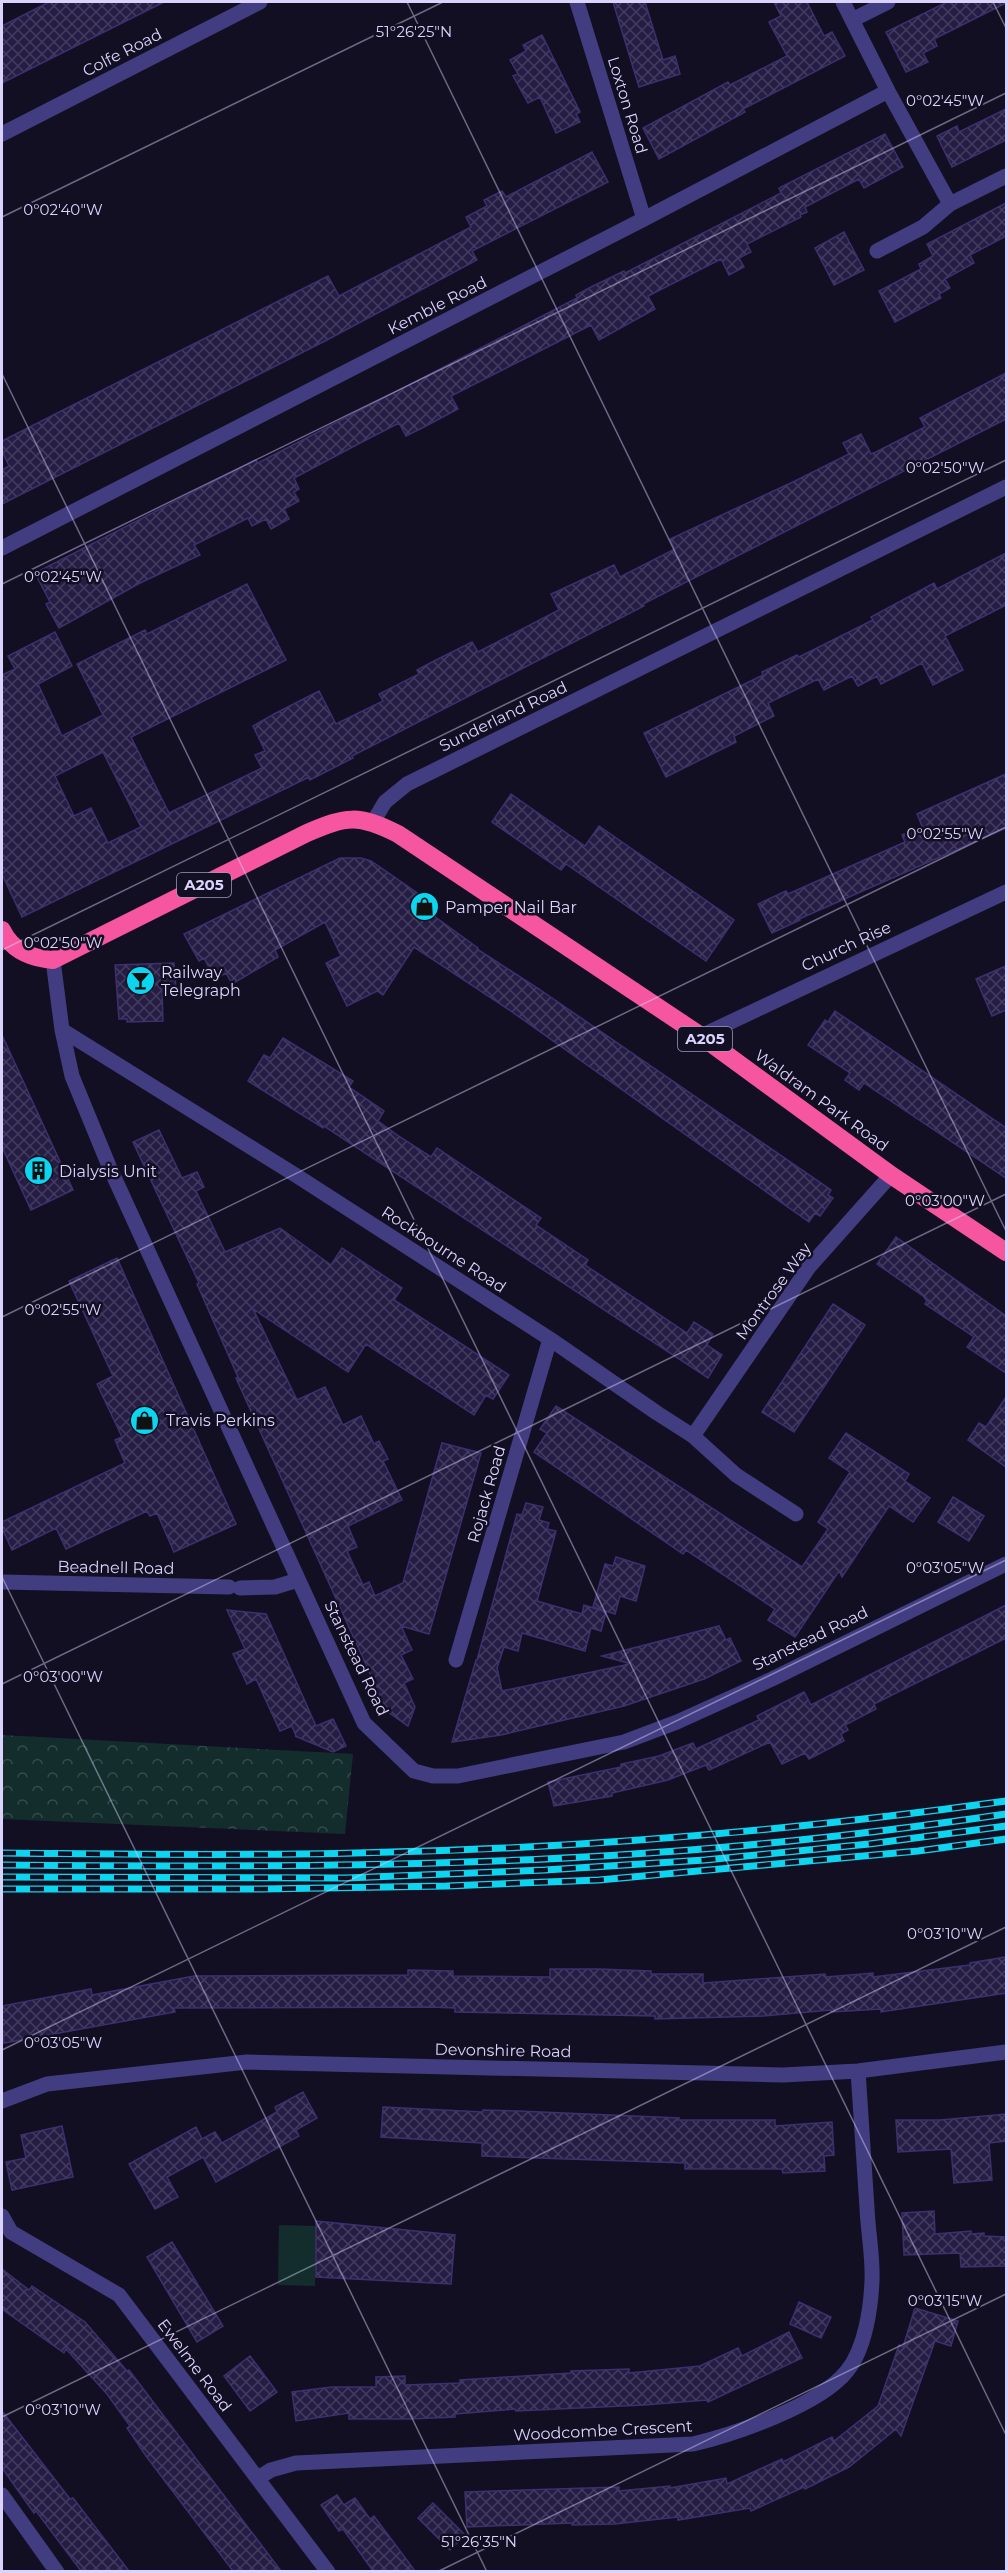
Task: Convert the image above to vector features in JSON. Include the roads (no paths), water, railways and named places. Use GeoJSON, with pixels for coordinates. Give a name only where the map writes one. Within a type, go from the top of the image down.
{"type":"FeatureCollection","features":[{"type":"Feature","properties":{"kind":"highway","name":"A205"},"geometry":{"type":"LineString","coordinates":[[52,960],[307,833],[341,820],[358,819],[373,822]]}},
{"type":"Feature","properties":{"kind":"highway","name":"Waldram Park Road"},"geometry":{"type":"LineString","coordinates":[[373,822],[408,840],[701,1036],[891,1175],[1006,1252]]}},
{"type":"Feature","properties":{"kind":"highway"},"geometry":{"type":"LineString","coordinates":[[2,930],[21,953],[38,959],[52,960]]}},
{"type":"Feature","properties":{"kind":"street","name":"Colfe Road"},"geometry":{"type":"LineString","coordinates":[[2,134],[260,2]]}},
{"type":"Feature","properties":{"kind":"street","name":"Loxton Road"},"geometry":{"type":"LineString","coordinates":[[578,2],[644,219]]}},
{"type":"Feature","properties":{"kind":"street"},"geometry":{"type":"LineString","coordinates":[[843,2],[888,91],[950,204]]}},
{"type":"Feature","properties":{"kind":"street"},"geometry":{"type":"LineString","coordinates":[[852,20],[888,2]]}},
{"type":"Feature","properties":{"kind":"street","name":"Kemble Road"},"geometry":{"type":"LineString","coordinates":[[2,548],[644,219],[888,91]]}},
{"type":"Feature","properties":{"kind":"street"},"geometry":{"type":"LineString","coordinates":[[877,251],[923,227],[950,204],[1006,176]]}},
{"type":"Feature","properties":{"kind":"street","name":"Sunderland Road"},"geometry":{"type":"LineString","coordinates":[[373,822],[385,802],[407,784],[1006,487]]}},
{"type":"Feature","properties":{"kind":"street","name":"Church Rise"},"geometry":{"type":"LineString","coordinates":[[701,1036],[1006,892]]}},
{"type":"Feature","properties":{"kind":"street","name":"Stanstead Road"},"geometry":{"type":"LineString","coordinates":[[52,960],[62,1030],[72,1076],[109,1166],[363,1723],[414,1771],[433,1776],[458,1776],[624,1742],[677,1722],[772,1679],[1006,1564]]}},
{"type":"Feature","properties":{"kind":"street","name":"Rockbourne Road"},"geometry":{"type":"LineString","coordinates":[[62,1030],[297,1176],[550,1339],[693,1436],[736,1475],[796,1514]]}},
{"type":"Feature","properties":{"kind":"street","name":"Montrose Way"},"geometry":{"type":"LineString","coordinates":[[693,1436],[809,1267],[891,1175]]}},
{"type":"Feature","properties":{"kind":"street","name":"Rojack Road"},"geometry":{"type":"LineString","coordinates":[[456,1660],[550,1339]]}},
{"type":"Feature","properties":{"kind":"street","name":"Beadnell Road"},"geometry":{"type":"LineString","coordinates":[[2,1582],[234,1588],[275,1587],[298,1580]]}},
{"type":"Feature","properties":{"kind":"street","name":"Devonshire Road"},"geometry":{"type":"LineString","coordinates":[[2,2100],[47,2084],[247,2062],[783,2075],[858,2072],[1006,2052]]}},
{"type":"Feature","properties":{"kind":"street","name":"Woodcombe Crescent"},"geometry":{"type":"LineString","coordinates":[[258,2478],[271,2470],[296,2463],[693,2444],[723,2437],[815,2397],[835,2384],[848,2370],[857,2354],[867,2318],[872,2280],[858,2072]]}},
{"type":"Feature","properties":{"kind":"street","name":"Ewelme Road"},"geometry":{"type":"LineString","coordinates":[[2,2216],[11,2232],[119,2295],[328,2571]]}},
{"type":"Feature","properties":{"kind":"street"},"geometry":{"type":"LineString","coordinates":[[2,2495],[57,2571]]}},
{"type":"Feature","properties":{"kind":"railway"},"geometry":{"type":"LineString","coordinates":[[2,1853],[268,1854],[437,1851],[600,1843],[763,1830],[1006,1801]]}},
{"type":"Feature","properties":{"kind":"railway"},"geometry":{"type":"LineString","coordinates":[[2,1865],[358,1865],[626,1855],[751,1845],[1006,1814]]}},
{"type":"Feature","properties":{"kind":"railway"},"geometry":{"type":"LineString","coordinates":[[2,1877],[346,1878],[545,1870],[705,1860],[869,1844],[1006,1826]]}},
{"type":"Feature","properties":{"kind":"railway"},"geometry":{"type":"LineString","coordinates":[[2,1889],[262,1889],[447,1886],[599,1880],[918,1851],[1006,1839]]}},
{"type":"Feature","properties":{"kind":"place","name":"Pamper Nail Bar"},"geometry":{"type":"Point","coordinates":[424,907]}},
{"type":"Feature","properties":{"kind":"place","name":"Railway Telegraph"},"geometry":{"type":"Point","coordinates":[140,981]}},
{"type":"Feature","properties":{"kind":"place","name":"Dialysis Unit"},"geometry":{"type":"Point","coordinates":[38,1171]}},
{"type":"Feature","properties":{"kind":"place","name":"Travis Perkins"},"geometry":{"type":"Point","coordinates":[145,1420]}}]}
